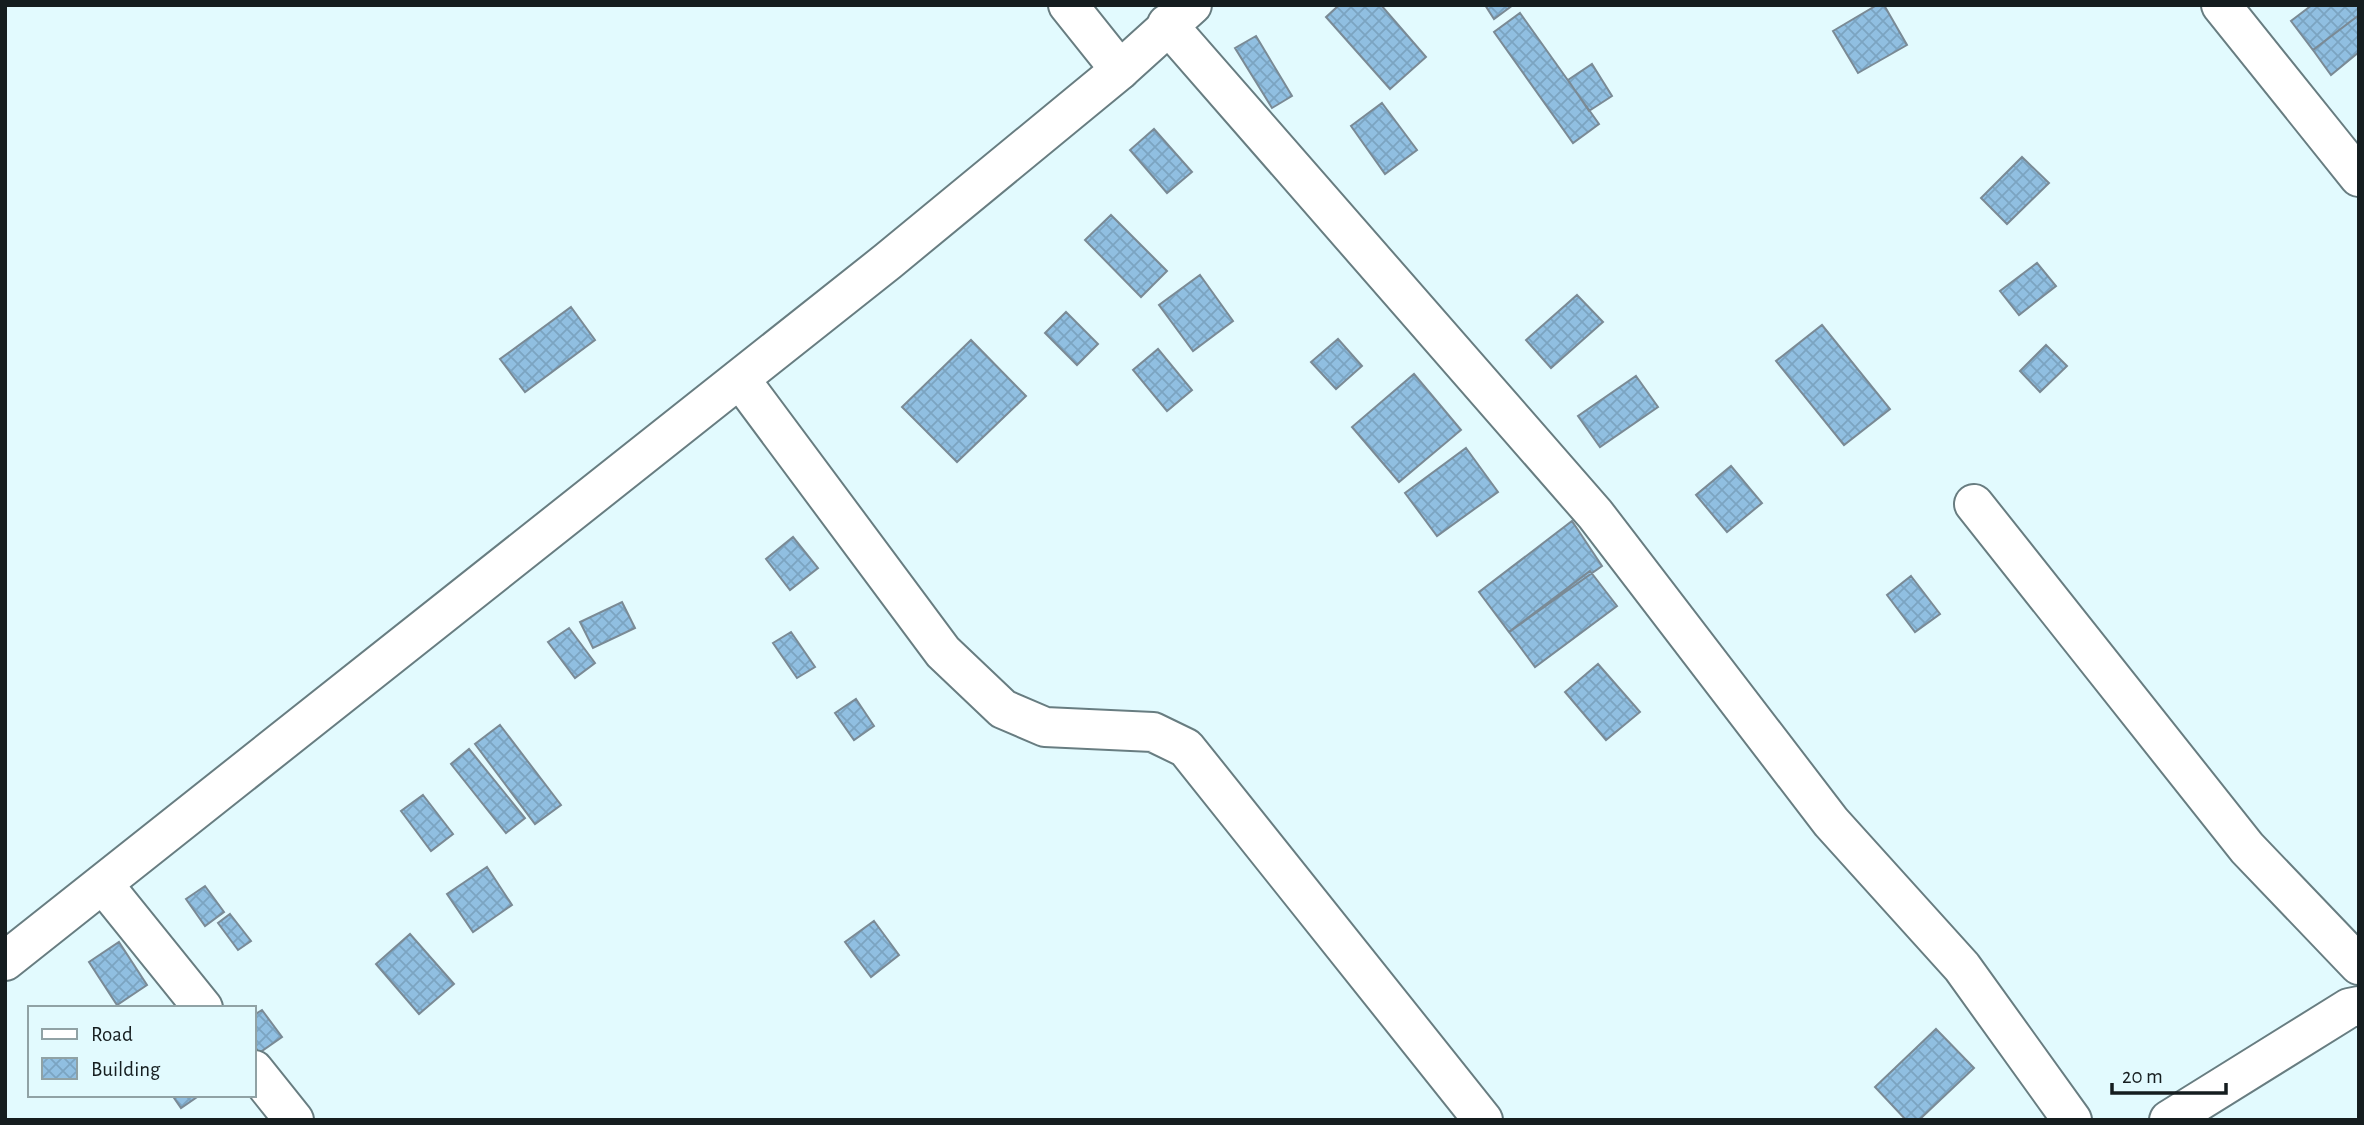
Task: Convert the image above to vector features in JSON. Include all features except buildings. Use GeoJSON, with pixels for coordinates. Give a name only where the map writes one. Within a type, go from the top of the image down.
{"type":"FeatureCollection","features":[{"type":"Feature","properties":{"kind":"street"},"geometry":{"type":"LineString","coordinates":[[1068,5],[1120,70]]}},
{"type":"Feature","properties":{"kind":"street"},"geometry":{"type":"LineString","coordinates":[[2221,5],[2359,177]]}},
{"type":"Feature","properties":{"kind":"street"},"geometry":{"type":"LineString","coordinates":[[5,961],[740,379],[1120,70],[1180,15],[1595,514],[1831,822],[1962,967],[2072,1120]]}},
{"type":"Feature","properties":{"kind":"street"},"geometry":{"type":"LineString","coordinates":[[740,379],[943,652],[1003,709],[1045,726],[1153,732],[1186,748],[1204,766],[1483,1120]]}},
{"type":"Feature","properties":{"kind":"street"},"geometry":{"type":"LineString","coordinates":[[1974,504],[2247,848],[2359,965]]}},
{"type":"Feature","properties":{"kind":"street"},"geometry":{"type":"LineString","coordinates":[[103,884],[201,1006]]}},
{"type":"Feature","properties":{"kind":"street"},"geometry":{"type":"LineString","coordinates":[[2169,1120],[2349,1008],[2359,1006]]}},
{"type":"Feature","properties":{"kind":"street"},"geometry":{"type":"LineString","coordinates":[[256,1072],[294,1120]]}}]}
